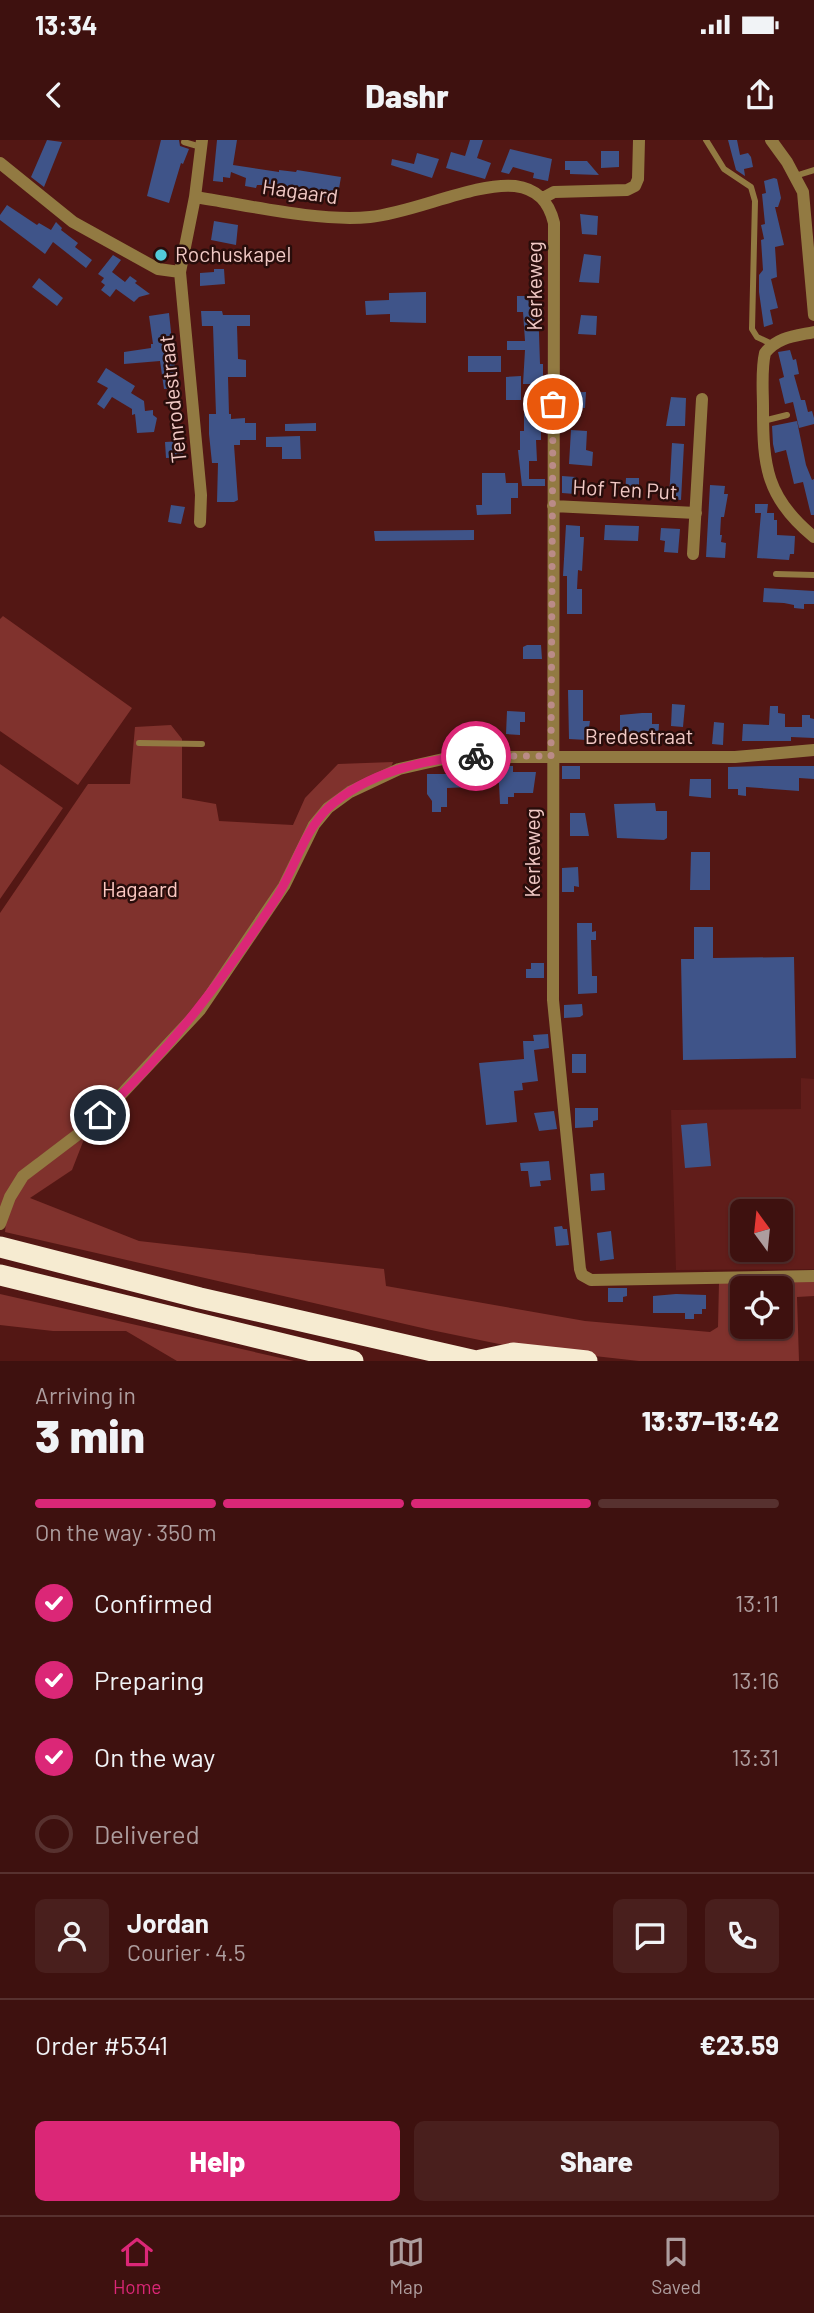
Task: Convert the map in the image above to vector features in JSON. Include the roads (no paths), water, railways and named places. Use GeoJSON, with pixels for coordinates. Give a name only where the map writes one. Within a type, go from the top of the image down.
{"type":"FeatureCollection","features":[{"type":"Feature","properties":{"kind":"highway"},"geometry":{"type":"LineString","coordinates":[[0,1247],[200,1298],[476,1361],[513,1353],[587,1361]]}},
{"type":"Feature","properties":{"kind":"highway"},"geometry":{"type":"LineString","coordinates":[[0,1275],[353,1361]]}},
{"type":"Feature","properties":{"kind":"street","name":"Hagaard"},"geometry":{"type":"LineString","coordinates":[[195,197],[346,218],[395,213],[495,186],[531,190],[543,198],[554,192],[627,190],[635,186],[638,179],[639,140]]}},
{"type":"Feature","properties":{"kind":"street"},"geometry":{"type":"LineString","coordinates":[[771,140],[803,192],[814,316]]}},
{"type":"Feature","properties":{"kind":"street"},"geometry":{"type":"LineString","coordinates":[[0,163],[73,222],[158,269],[180,272],[202,144]]}},
{"type":"Feature","properties":{"kind":"street","name":"Kerkeweg"},"geometry":{"type":"LineString","coordinates":[[543,198],[550,208],[554,223],[551,756],[553,1000],[582,1275],[591,1280],[814,1276]]}},
{"type":"Feature","properties":{"kind":"street","name":"Tenrodestraat"},"geometry":{"type":"LineString","coordinates":[[180,272],[201,495],[200,522]]}},
{"type":"Feature","properties":{"kind":"street"},"geometry":{"type":"LineString","coordinates":[[814,332],[772,344],[763,361],[763,454],[773,490],[784,509],[814,537]]}},
{"type":"Feature","properties":{"kind":"street","name":"Hof Ten Put"},"geometry":{"type":"LineString","coordinates":[[693,554],[702,399]]}},
{"type":"Feature","properties":{"kind":"street","name":"Hof Ten Put"},"geometry":{"type":"LineString","coordinates":[[553,506],[696,513]]}},
{"type":"Feature","properties":{"kind":"street","name":"Bredestraat"},"geometry":{"type":"LineString","coordinates":[[2,1218],[23,1176],[85,1129],[116,1100],[200,1010],[284,886],[314,825],[328,808],[350,792],[375,779],[430,760],[476,756],[735,757],[814,750]]}},
{"type":"Feature","properties":{"kind":"lane"},"geometry":{"type":"LineString","coordinates":[[706,140],[724,169],[751,187],[755,201],[752,329],[757,337],[772,344]]}},
{"type":"Feature","properties":{"kind":"lane"},"geometry":{"type":"LineString","coordinates":[[184,142],[202,144]]}},
{"type":"Feature","properties":{"kind":"lane"},"geometry":{"type":"LineString","coordinates":[[795,176],[814,170]]}},
{"type":"Feature","properties":{"kind":"lane"},"geometry":{"type":"LineString","coordinates":[[763,421],[787,415]]}},
{"type":"Feature","properties":{"kind":"lane"},"geometry":{"type":"LineString","coordinates":[[776,574],[814,575]]}},
{"type":"Feature","properties":{"kind":"lane"},"geometry":{"type":"LineString","coordinates":[[139,743],[202,744]]}},
{"type":"Feature","properties":{"kind":"place","name":"Rochuskapel"},"geometry":{"type":"Point","coordinates":[161,255]}}]}
